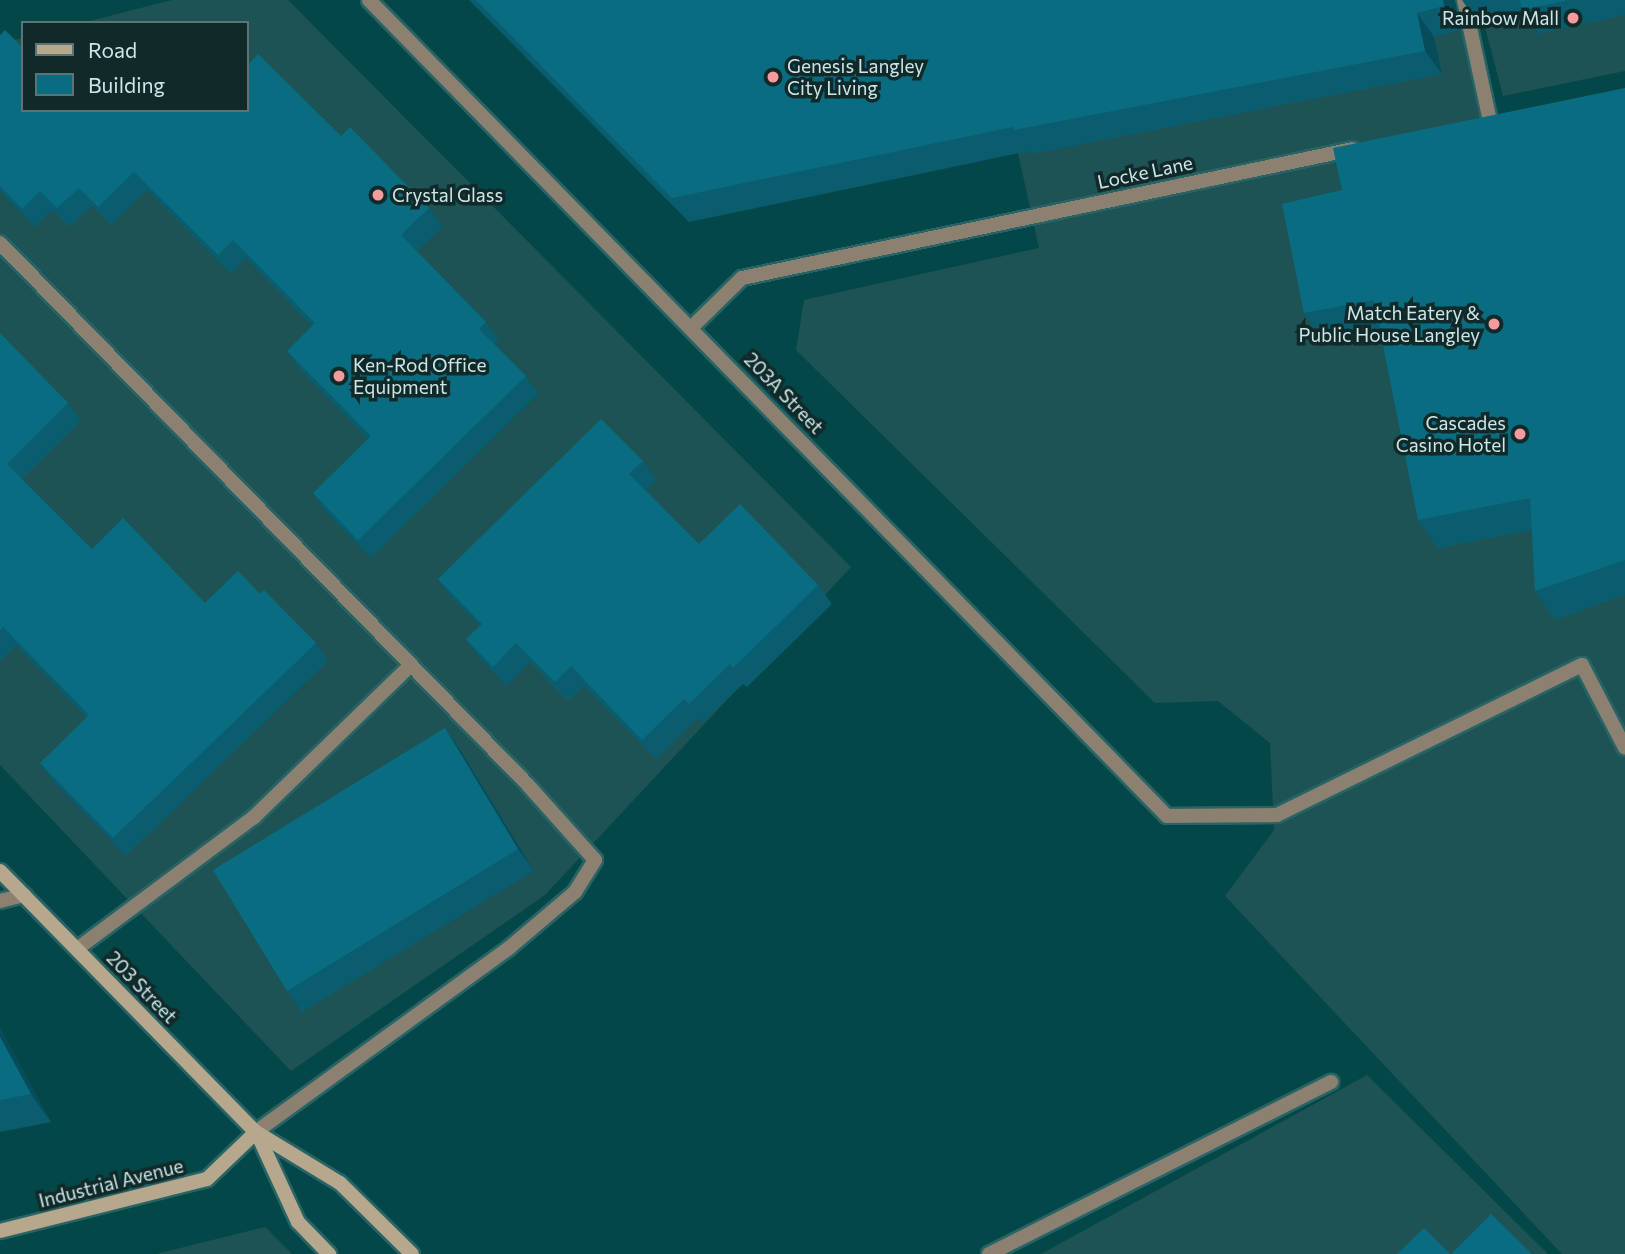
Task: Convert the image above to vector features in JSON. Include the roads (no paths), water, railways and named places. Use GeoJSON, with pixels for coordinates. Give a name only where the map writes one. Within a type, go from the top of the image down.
{"type":"FeatureCollection","features":[{"type":"Feature","properties":{"kind":"main road","name":"203 Street"},"geometry":{"type":"LineString","coordinates":[[0,870],[256,1132],[340,1183],[412,1254]]}},
{"type":"Feature","properties":{"kind":"main road","name":"203 Street"},"geometry":{"type":"LineString","coordinates":[[256,1132],[298,1222],[329,1254]]}},
{"type":"Feature","properties":{"kind":"main road","name":"Industrial Avenue"},"geometry":{"type":"LineString","coordinates":[[0,1231],[207,1179],[256,1132]]}},
{"type":"Feature","properties":{"kind":"street","name":"203A Street"},"geometry":{"type":"LineString","coordinates":[[369,0],[692,327],[1167,816],[1277,814],[1582,665],[1625,748]]}},
{"type":"Feature","properties":{"kind":"street"},"geometry":{"type":"LineString","coordinates":[[1464,0],[1491,121]]}},
{"type":"Feature","properties":{"kind":"street","name":"Locke Lane"},"geometry":{"type":"LineString","coordinates":[[692,327],[742,278],[1368,145]]}},
{"type":"Feature","properties":{"kind":"street"},"geometry":{"type":"LineString","coordinates":[[0,243],[527,784],[595,860],[575,892],[509,948],[256,1132]]}},
{"type":"Feature","properties":{"kind":"street"},"geometry":{"type":"LineString","coordinates":[[77,949],[254,817],[411,665]]}},
{"type":"Feature","properties":{"kind":"street"},"geometry":{"type":"LineString","coordinates":[[0,901],[24,895]]}},
{"type":"Feature","properties":{"kind":"street"},"geometry":{"type":"LineString","coordinates":[[989,1254],[1331,1082]]}},
{"type":"Feature","properties":{"kind":"place","name":"Rainbow Mall"},"geometry":{"type":"Point","coordinates":[1573,18]}},
{"type":"Feature","properties":{"kind":"place","name":"Genesis Langley City Living"},"geometry":{"type":"Point","coordinates":[773,77]}},
{"type":"Feature","properties":{"kind":"place","name":"Crystal Glass"},"geometry":{"type":"Point","coordinates":[378,195]}},
{"type":"Feature","properties":{"kind":"place","name":"Match Eatery & Public House Langley"},"geometry":{"type":"Point","coordinates":[1494,324]}},
{"type":"Feature","properties":{"kind":"place","name":"Ken-Rod Office Equipment"},"geometry":{"type":"Point","coordinates":[339,376]}},
{"type":"Feature","properties":{"kind":"place","name":"Cascades Casino Hotel"},"geometry":{"type":"Point","coordinates":[1520,434]}}]}
